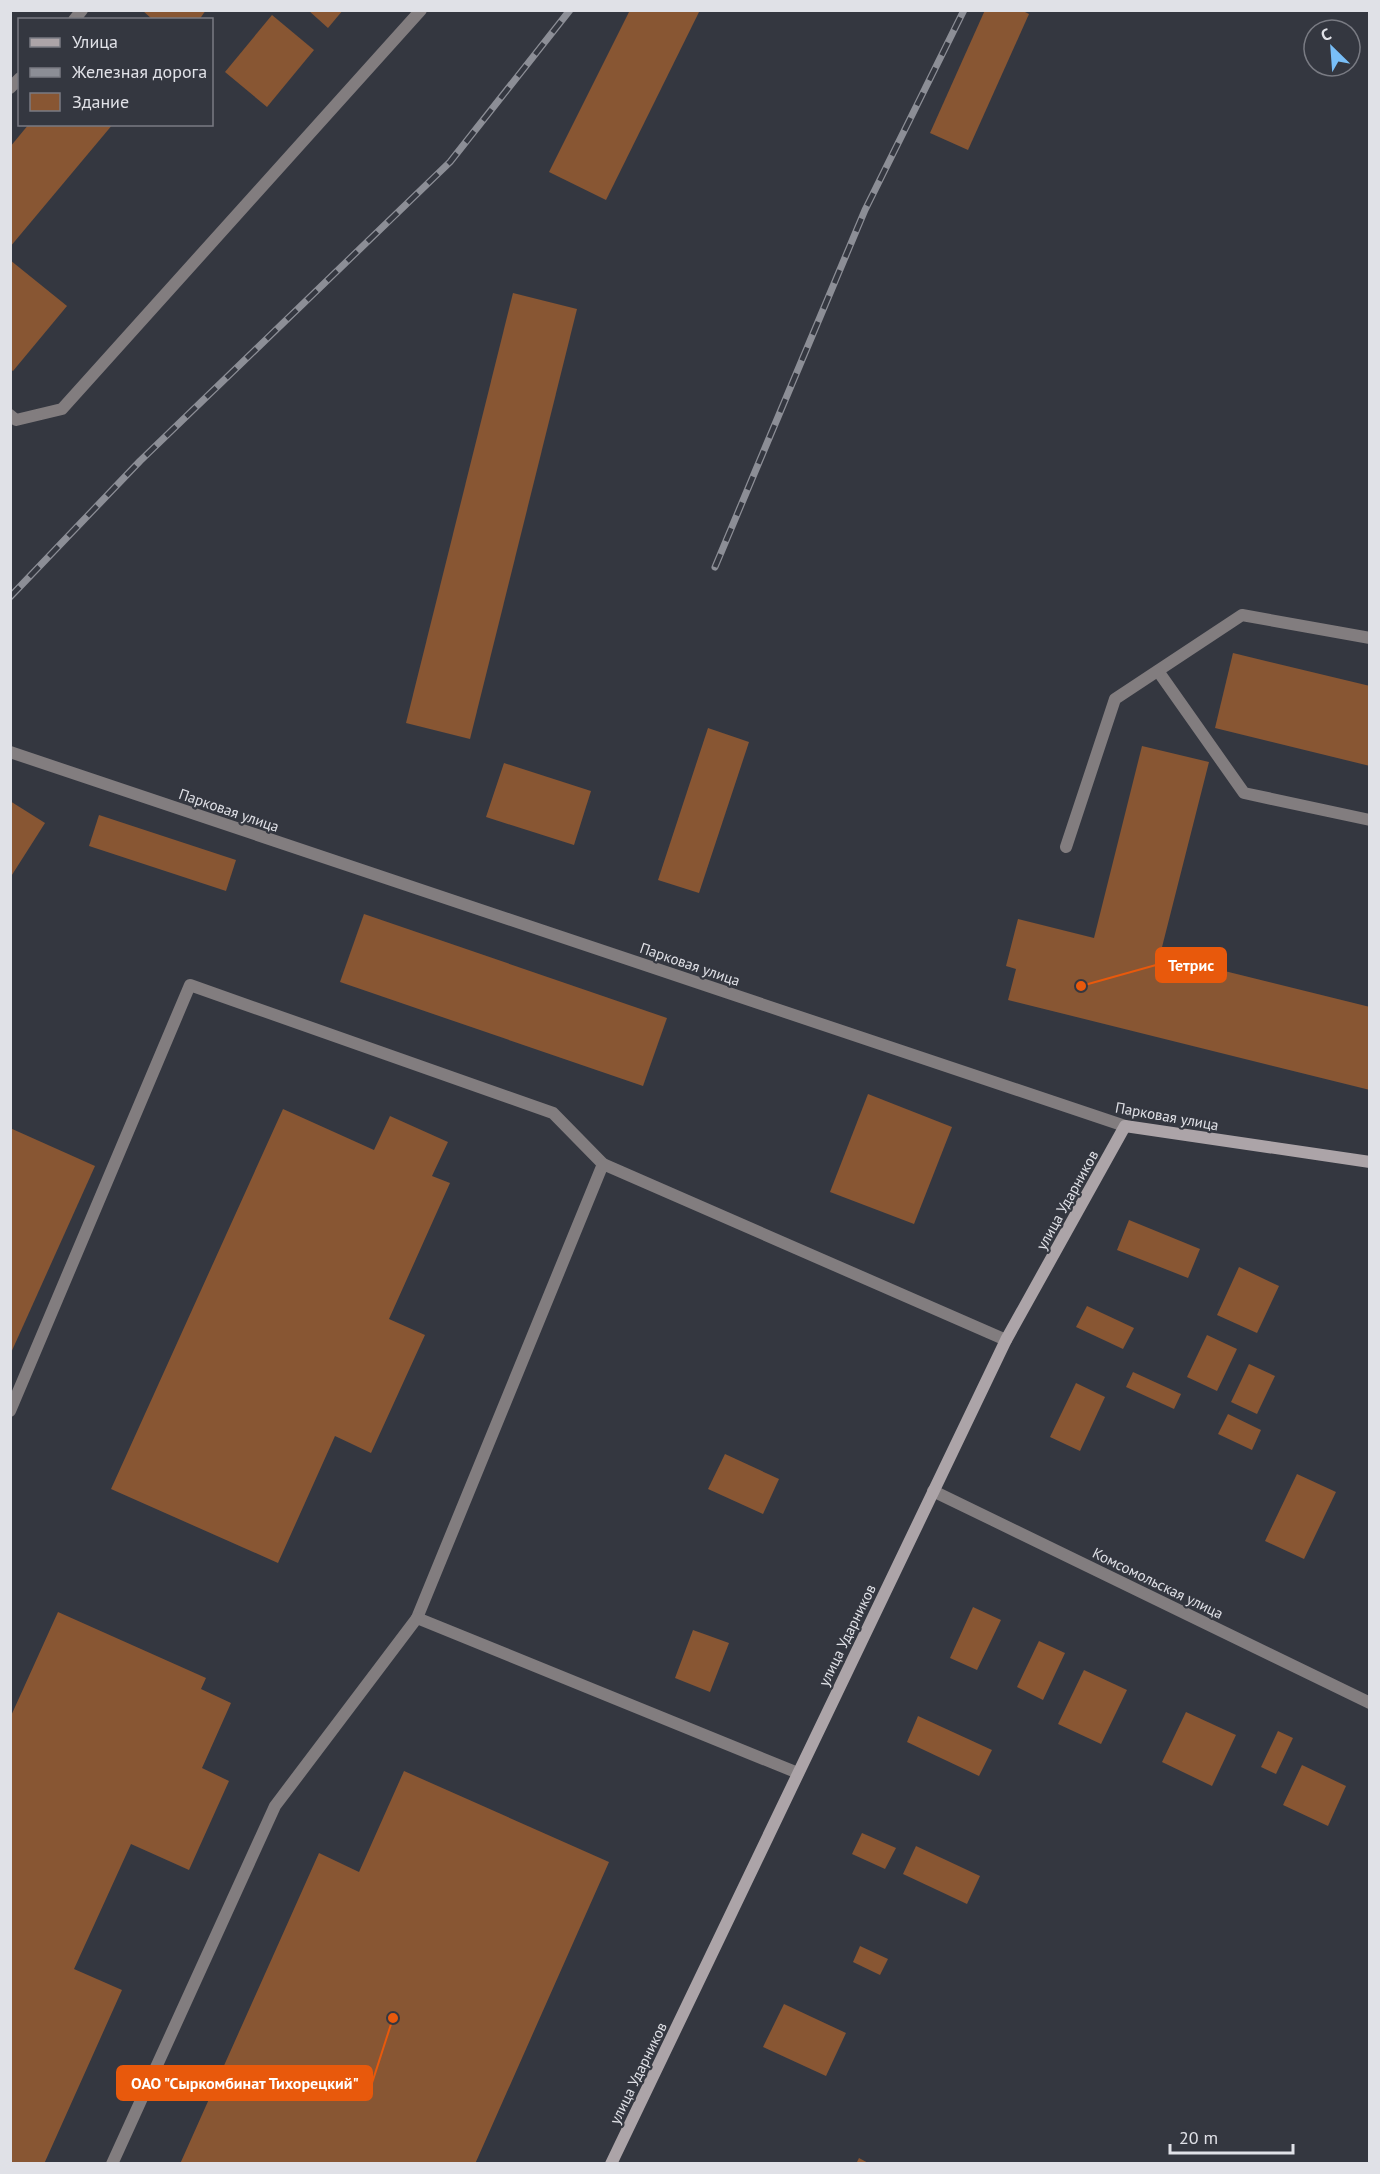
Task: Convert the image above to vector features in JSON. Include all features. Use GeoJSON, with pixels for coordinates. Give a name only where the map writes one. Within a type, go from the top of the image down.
{"type":"FeatureCollection","features":[{"type":"Feature","properties":{"kind":"main road","name":"Парковая улица"},"geometry":{"type":"LineString","coordinates":[[1125,1126],[1370,1162]]}},
{"type":"Feature","properties":{"kind":"main road","name":"улица Ударников"},"geometry":{"type":"LineString","coordinates":[[611,2163],[1006,1340],[1125,1126]]}},
{"type":"Feature","properties":{"kind":"street"},"geometry":{"type":"LineString","coordinates":[[10,415],[16,420],[62,409],[421,10]]}},
{"type":"Feature","properties":{"kind":"street"},"geometry":{"type":"LineString","coordinates":[[1065,847],[1115,699],[1242,615],[1370,638]]}},
{"type":"Feature","properties":{"kind":"street"},"geometry":{"type":"LineString","coordinates":[[1158,670],[1244,793],[1370,820]]}},
{"type":"Feature","properties":{"kind":"street","name":"Парковая улица"},"geometry":{"type":"LineString","coordinates":[[10,752],[1125,1126]]}},
{"type":"Feature","properties":{"kind":"street"},"geometry":{"type":"LineString","coordinates":[[10,1411],[190,985],[553,1113],[603,1164],[1006,1340]]}},
{"type":"Feature","properties":{"kind":"street"},"geometry":{"type":"LineString","coordinates":[[112,2163],[275,1806],[417,1617],[603,1164]]}},
{"type":"Feature","properties":{"kind":"street","name":"Комсомольская улица"},"geometry":{"type":"LineString","coordinates":[[933,1491],[1370,1703]]}},
{"type":"Feature","properties":{"kind":"street"},"geometry":{"type":"LineString","coordinates":[[417,1617],[798,1773]]}},
{"type":"Feature","properties":{"kind":"building"},"geometry":{"type":"Polygon","coordinates":[[[142,10],[206,10],[200,18],[151,18],[142,10]]]}},
{"type":"Feature","properties":{"kind":"building"},"geometry":{"type":"Polygon","coordinates":[[[308,10],[343,10],[328,28],[308,10]]]}},
{"type":"Feature","properties":{"kind":"building"},"geometry":{"type":"Polygon","coordinates":[[[630,10],[700,10],[606,200],[549,172],[630,10]]]}},
{"type":"Feature","properties":{"kind":"building"},"geometry":{"type":"Polygon","coordinates":[[[985,10],[1021,10],[1029,14],[968,150],[930,133],[985,10]]]}},
{"type":"Feature","properties":{"kind":"building"},"geometry":{"type":"Polygon","coordinates":[[[272,15],[314,50],[267,107],[225,72],[272,15]]]}},
{"type":"Feature","properties":{"kind":"building"},"geometry":{"type":"Polygon","coordinates":[[[27,126],[111,126],[10,247],[10,147],[27,126]]]}},
{"type":"Feature","properties":{"kind":"building"},"geometry":{"type":"Polygon","coordinates":[[[10,260],[67,306],[13,371],[10,369],[10,260]]]}},
{"type":"Feature","properties":{"kind":"building"},"geometry":{"type":"Polygon","coordinates":[[[513,293],[577,309],[470,739],[406,723],[513,293]]]}},
{"type":"Feature","properties":{"kind":"building"},"geometry":{"type":"Polygon","coordinates":[[[1233,653],[1370,686],[1370,766],[1215,728],[1233,653]]]}},
{"type":"Feature","properties":{"kind":"building"},"geometry":{"type":"Polygon","coordinates":[[[708,728],[749,742],[699,893],[658,880],[708,728]]]}},
{"type":"Feature","properties":{"kind":"building"},"geometry":{"type":"Polygon","coordinates":[[[1142,746],[1209,762],[1160,955],[1370,1007],[1370,1090],[1008,1000],[1016,969],[1006,966],[1018,919],[1094,938],[1142,746]]]}},
{"type":"Feature","properties":{"kind":"building"},"geometry":{"type":"Polygon","coordinates":[[[504,763],[591,791],[574,845],[486,817],[504,763]]]}},
{"type":"Feature","properties":{"kind":"building"},"geometry":{"type":"Polygon","coordinates":[[[10,801],[45,823],[10,878],[10,801]]]}},
{"type":"Feature","properties":{"kind":"building"},"geometry":{"type":"Polygon","coordinates":[[[99,815],[236,860],[226,891],[89,846],[99,815]]]}},
{"type":"Feature","properties":{"kind":"building"},"geometry":{"type":"Polygon","coordinates":[[[364,914],[667,1018],[643,1086],[340,982],[364,914]]]}},
{"type":"Feature","properties":{"kind":"building"},"geometry":{"type":"Polygon","coordinates":[[[868,1094],[952,1127],[914,1224],[830,1192],[868,1094]]]}},
{"type":"Feature","properties":{"kind":"building"},"geometry":{"type":"Polygon","coordinates":[[[283,1109],[374,1150],[390,1116],[448,1142],[432,1176],[450,1183],[389,1319],[425,1335],[371,1453],[335,1436],[278,1563],[111,1489],[283,1109]]]}},
{"type":"Feature","properties":{"kind":"building"},"geometry":{"type":"Polygon","coordinates":[[[10,1128],[95,1166],[10,1355],[10,1128]]]}},
{"type":"Feature","properties":{"kind":"building"},"geometry":{"type":"Polygon","coordinates":[[[1129,1220],[1200,1249],[1188,1278],[1117,1250],[1129,1220]]]}},
{"type":"Feature","properties":{"kind":"building"},"geometry":{"type":"Polygon","coordinates":[[[1239,1267],[1279,1286],[1257,1333],[1217,1315],[1239,1267]]]}},
{"type":"Feature","properties":{"kind":"building"},"geometry":{"type":"Polygon","coordinates":[[[1087,1306],[1134,1328],[1123,1349],[1076,1327],[1087,1306]]]}},
{"type":"Feature","properties":{"kind":"building"},"geometry":{"type":"Polygon","coordinates":[[[1207,1335],[1237,1349],[1217,1391],[1187,1377],[1207,1335]]]}},
{"type":"Feature","properties":{"kind":"building"},"geometry":{"type":"Polygon","coordinates":[[[1249,1364],[1275,1376],[1257,1414],[1231,1402],[1249,1364]]]}},
{"type":"Feature","properties":{"kind":"building"},"geometry":{"type":"Polygon","coordinates":[[[1133,1372],[1181,1394],[1174,1409],[1126,1387],[1133,1372]]]}},
{"type":"Feature","properties":{"kind":"building"},"geometry":{"type":"Polygon","coordinates":[[[1076,1383],[1105,1397],[1080,1451],[1050,1437],[1076,1383]]]}},
{"type":"Feature","properties":{"kind":"building"},"geometry":{"type":"Polygon","coordinates":[[[1228,1414],[1261,1430],[1252,1450],[1218,1434],[1228,1414]]]}},
{"type":"Feature","properties":{"kind":"building"},"geometry":{"type":"Polygon","coordinates":[[[725,1454],[779,1479],[763,1514],[708,1489],[725,1454]]]}},
{"type":"Feature","properties":{"kind":"building"},"geometry":{"type":"Polygon","coordinates":[[[1297,1474],[1336,1492],[1304,1559],[1265,1541],[1297,1474]]]}},
{"type":"Feature","properties":{"kind":"building"},"geometry":{"type":"Polygon","coordinates":[[[973,1607],[1001,1620],[977,1670],[950,1658],[973,1607]]]}},
{"type":"Feature","properties":{"kind":"building"},"geometry":{"type":"Polygon","coordinates":[[[58,1612],[206,1678],[201,1689],[231,1703],[202,1768],[229,1781],[189,1870],[131,1844],[74,1969],[122,1990],[44,2164],[10,2164],[10,1718],[58,1612]]]}},
{"type":"Feature","properties":{"kind":"building"},"geometry":{"type":"Polygon","coordinates":[[[693,1630],[729,1643],[710,1692],[675,1678],[693,1630]]]}},
{"type":"Feature","properties":{"kind":"building"},"geometry":{"type":"Polygon","coordinates":[[[1039,1641],[1065,1653],[1043,1700],[1017,1687],[1039,1641]]]}},
{"type":"Feature","properties":{"kind":"building"},"geometry":{"type":"Polygon","coordinates":[[[1084,1670],[1127,1690],[1101,1744],[1058,1724],[1084,1670]]]}},
{"type":"Feature","properties":{"kind":"building"},"geometry":{"type":"Polygon","coordinates":[[[1186,1712],[1236,1735],[1212,1786],[1162,1762],[1186,1712]]]}},
{"type":"Feature","properties":{"kind":"building"},"geometry":{"type":"Polygon","coordinates":[[[918,1716],[992,1750],[979,1776],[907,1742],[918,1716]]]}},
{"type":"Feature","properties":{"kind":"building"},"geometry":{"type":"Polygon","coordinates":[[[1278,1731],[1293,1738],[1276,1774],[1261,1767],[1278,1731]]]}},
{"type":"Feature","properties":{"kind":"building"},"geometry":{"type":"Polygon","coordinates":[[[1302,1765],[1346,1786],[1328,1826],[1283,1805],[1302,1765]]]}},
{"type":"Feature","properties":{"kind":"building"},"geometry":{"type":"Polygon","coordinates":[[[404,1771],[609,1862],[475,2164],[180,2164],[319,1853],[359,1872],[404,1771]]]}},
{"type":"Feature","properties":{"kind":"building"},"geometry":{"type":"Polygon","coordinates":[[[862,1833],[896,1848],[885,1869],[852,1854],[862,1833]]]}},
{"type":"Feature","properties":{"kind":"building"},"geometry":{"type":"Polygon","coordinates":[[[916,1846],[980,1876],[967,1904],[903,1874],[916,1846]]]}},
{"type":"Feature","properties":{"kind":"building"},"geometry":{"type":"Polygon","coordinates":[[[860,1946],[888,1959],[880,1975],[853,1962],[860,1946]]]}},
{"type":"Feature","properties":{"kind":"building"},"geometry":{"type":"Polygon","coordinates":[[[784,2004],[846,2033],[826,2076],[763,2047],[784,2004]]]}},
{"type":"Feature","properties":{"kind":"building"},"geometry":{"type":"Polygon","coordinates":[[[859,2158],[870,2164],[856,2164],[859,2158]]]}},
{"type":"Feature","properties":{"kind":"railway"},"geometry":{"type":"LineString","coordinates":[[10,597],[140,461],[450,162],[570,10]]}},
{"type":"Feature","properties":{"kind":"railway"},"geometry":{"type":"LineString","coordinates":[[715,567],[865,210],[964,10]]}},
{"type":"Feature","properties":{"kind":"place","name":"Тетрис"},"geometry":{"type":"Point","coordinates":[1081,986]}},
{"type":"Feature","properties":{"kind":"place","name":"ОАО \"Сыркомбинат Тихорецкий\""},"geometry":{"type":"Point","coordinates":[393,2018]}}]}
